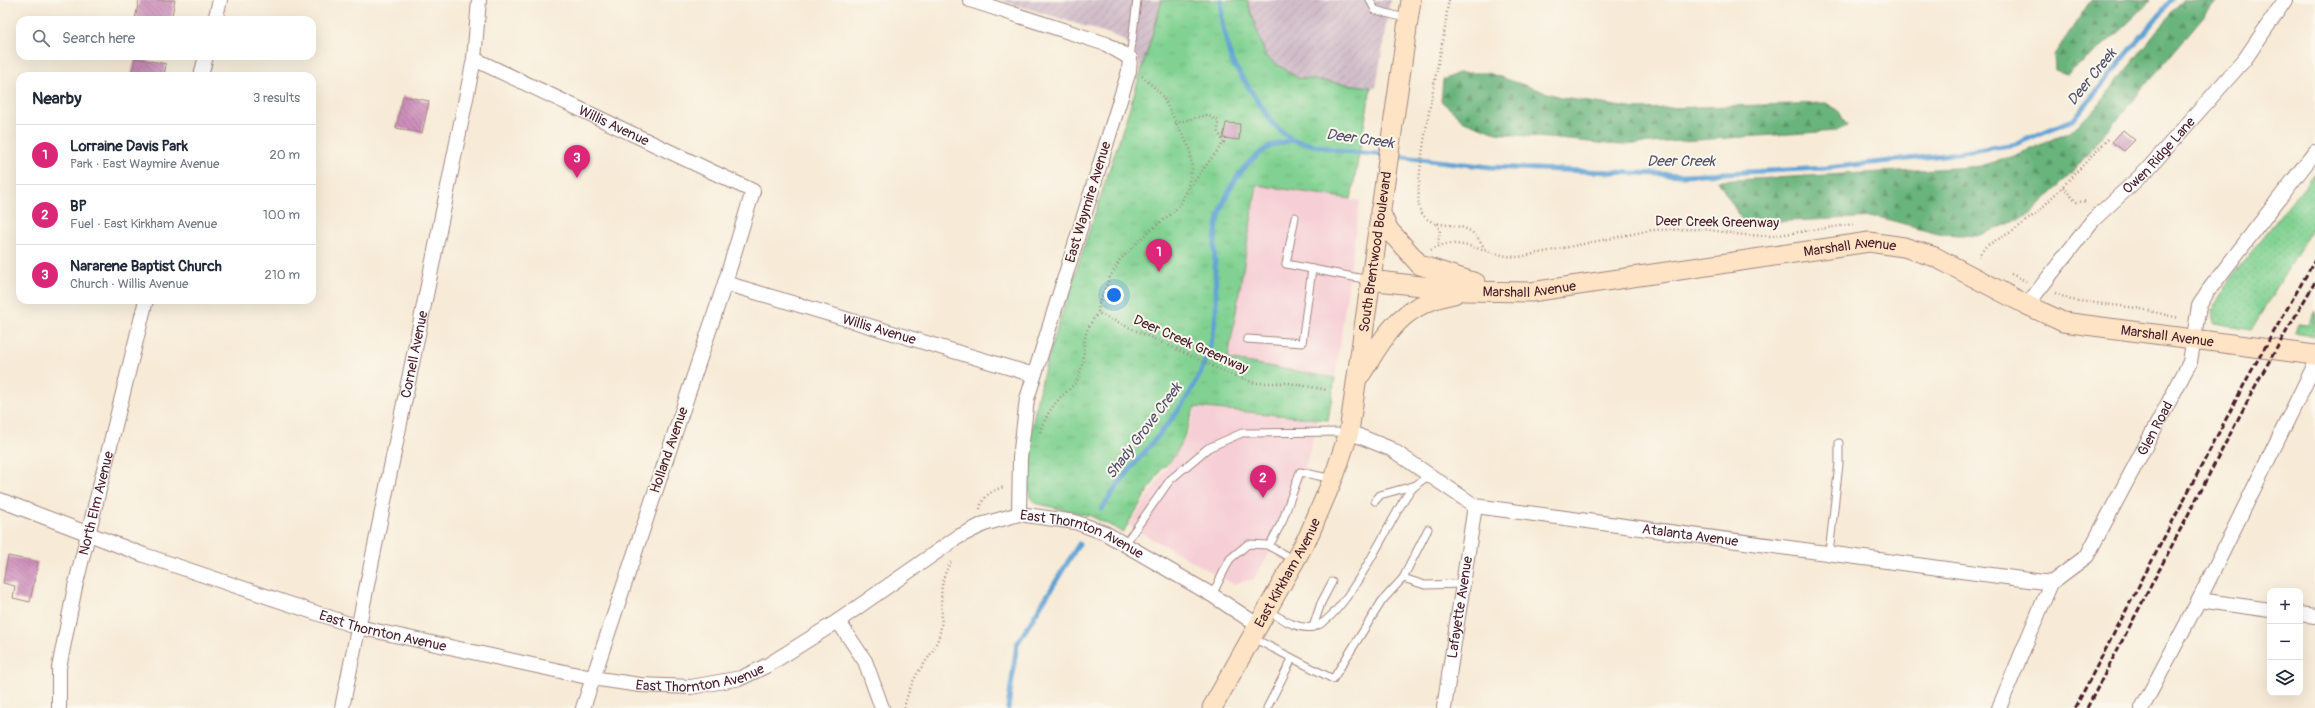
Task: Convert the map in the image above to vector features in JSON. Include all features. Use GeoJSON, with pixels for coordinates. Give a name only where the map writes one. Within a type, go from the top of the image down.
{"type":"FeatureCollection","features":[{"type":"Feature","properties":{"kind":"main road","name":"South Brentwood Boulevard"},"geometry":{"type":"LineString","coordinates":[[1349,432],[1358,379],[1369,280],[1384,186],[1410,0]]}},
{"type":"Feature","properties":{"kind":"main road"},"geometry":{"type":"LineString","coordinates":[[1380,211],[1388,229],[1420,265],[1469,282],[1531,292]]}},
{"type":"Feature","properties":{"kind":"main road","name":"Marshall Avenue"},"geometry":{"type":"LineString","coordinates":[[1369,280],[1465,292],[1531,292],[1868,242],[1904,247],[1935,257],[2027,306],[2064,322],[2315,354]]}},
{"type":"Feature","properties":{"kind":"main road"},"geometry":{"type":"LineString","coordinates":[[1358,379],[1388,332],[1406,314],[1435,298],[1465,292]]}},
{"type":"Feature","properties":{"kind":"main road","name":"East Kirkham Avenue"},"geometry":{"type":"LineString","coordinates":[[1212,708],[1260,625],[1308,537],[1333,479],[1349,432]]}},
{"type":"Feature","properties":{"kind":"street"},"geometry":{"type":"LineString","coordinates":[[216,16],[220,0]]}},
{"type":"Feature","properties":{"kind":"street","name":"Cornell Avenue"},"geometry":{"type":"LineString","coordinates":[[342,708],[474,59],[479,0]]}},
{"type":"Feature","properties":{"kind":"street"},"geometry":{"type":"LineString","coordinates":[[970,0],[1106,44],[1130,64]]}},
{"type":"Feature","properties":{"kind":"street","name":"Owen Ridge Lane"},"geometry":{"type":"LineString","coordinates":[[2027,306],[2064,255],[2093,220],[2146,170],[2245,59],[2285,0]]}},
{"type":"Feature","properties":{"kind":"street","name":"Willis Avenue"},"geometry":{"type":"LineString","coordinates":[[474,59],[753,191]]}},
{"type":"Feature","properties":{"kind":"street"},"geometry":{"type":"LineString","coordinates":[[202,72],[205,60]]}},
{"type":"Feature","properties":{"kind":"street","name":"East Waymire Avenue"},"geometry":{"type":"LineString","coordinates":[[1019,514],[1022,428],[1034,375],[1130,64]]}},
{"type":"Feature","properties":{"kind":"street","name":"Glen Road"},"geometry":{"type":"LineString","coordinates":[[2051,583],[2087,556],[2190,362],[2195,339],[2195,322],[2199,306],[2208,291],[2315,152]]}},
{"type":"Feature","properties":{"kind":"street","name":"Holland Avenue"},"geometry":{"type":"LineString","coordinates":[[583,708],[725,283],[753,191]]}},
{"type":"Feature","properties":{"kind":"street","name":"Willis Avenue"},"geometry":{"type":"LineString","coordinates":[[725,283],[1034,375]]}},
{"type":"Feature","properties":{"kind":"street","name":"North Elm Avenue"},"geometry":{"type":"LineString","coordinates":[[59,708],[62,650],[145,304]]}},
{"type":"Feature","properties":{"kind":"street"},"geometry":{"type":"LineString","coordinates":[[2142,708],[2198,600],[2315,364]]}},
{"type":"Feature","properties":{"kind":"street","name":"Atalanta Avenue"},"geometry":{"type":"LineString","coordinates":[[1349,432],[1390,449],[1475,506],[2051,583]]}},
{"type":"Feature","properties":{"kind":"street","name":"East Thornton Avenue"},"geometry":{"type":"LineString","coordinates":[[0,500],[144,555],[358,627],[592,678],[640,685],[691,687],[741,678],[768,665],[838,621],[958,537],[984,524],[1019,514],[1075,522],[1105,533],[1212,595],[1260,625]]}},
{"type":"Feature","properties":{"kind":"street","name":"Lafayette Avenue"},"geometry":{"type":"LineString","coordinates":[[1444,708],[1475,506]]}},
{"type":"Feature","properties":{"kind":"street"},"geometry":{"type":"LineString","coordinates":[[1999,708],[2051,583]]}},
{"type":"Feature","properties":{"kind":"street"},"geometry":{"type":"LineString","coordinates":[[2198,600],[2267,610]]}},
{"type":"Feature","properties":{"kind":"street"},"geometry":{"type":"LineString","coordinates":[[2303,614],[2315,616]]}},
{"type":"Feature","properties":{"kind":"street"},"geometry":{"type":"LineString","coordinates":[[838,621],[865,661],[882,708]]}},
{"type":"Feature","properties":{"kind":"lane"},"geometry":{"type":"LineString","coordinates":[[1130,64],[1137,0]]}},
{"type":"Feature","properties":{"kind":"lane"},"geometry":{"type":"LineString","coordinates":[[1370,0],[1375,10],[1408,19]]}},
{"type":"Feature","properties":{"kind":"lane"},"geometry":{"type":"LineString","coordinates":[[1295,217],[1286,264],[1369,280]]}},
{"type":"Feature","properties":{"kind":"lane"},"geometry":{"type":"LineString","coordinates":[[1247,339],[1302,344],[1312,269]]}},
{"type":"Feature","properties":{"kind":"lane"},"geometry":{"type":"LineString","coordinates":[[1125,544],[1170,480],[1208,448],[1242,433],[1349,432]]}},
{"type":"Feature","properties":{"kind":"lane"},"geometry":{"type":"LineString","coordinates":[[1829,553],[1839,464],[1839,443]]}},
{"type":"Feature","properties":{"kind":"lane"},"geometry":{"type":"LineString","coordinates":[[1269,546],[1282,522],[1300,472],[1333,479]]}},
{"type":"Feature","properties":{"kind":"lane"},"geometry":{"type":"LineString","coordinates":[[1260,625],[1313,627],[1324,623],[1340,606],[1407,494],[1429,475]]}},
{"type":"Feature","properties":{"kind":"lane"},"geometry":{"type":"LineString","coordinates":[[1375,501],[1380,495],[1416,485]]}},
{"type":"Feature","properties":{"kind":"lane"},"geometry":{"type":"LineString","coordinates":[[1260,625],[1292,659],[1333,679],[1382,601],[1403,578],[1428,529]]}},
{"type":"Feature","properties":{"kind":"lane"},"geometry":{"type":"LineString","coordinates":[[1212,595],[1230,559],[1248,544],[1269,546],[1295,560]]}},
{"type":"Feature","properties":{"kind":"lane"},"geometry":{"type":"LineString","coordinates":[[1403,578],[1425,585],[1463,584]]}},
{"type":"Feature","properties":{"kind":"lane"},"geometry":{"type":"LineString","coordinates":[[1313,627],[1320,603],[1332,582]]}},
{"type":"Feature","properties":{"kind":"lane"},"geometry":{"type":"LineString","coordinates":[[1267,708],[1292,659]]}},
{"type":"Feature","properties":{"kind":"path"},"geometry":{"type":"LineString","coordinates":[[1449,0],[1444,37],[1432,87],[1418,192],[1420,211],[1426,219],[1436,224],[1455,225],[1470,230],[1479,239],[1486,252]]}},
{"type":"Feature","properties":{"kind":"path"},"geometry":{"type":"LineString","coordinates":[[1130,64],[1161,94],[1190,149],[1192,169],[1187,190]]}},
{"type":"Feature","properties":{"kind":"path"},"geometry":{"type":"LineString","coordinates":[[1038,440],[1042,426],[1053,407],[1075,384],[1079,376],[1085,331],[1087,326],[1098,313],[1099,303],[1120,260],[1148,232],[1172,213],[1187,190],[1224,142],[1218,132],[1218,121],[1208,115],[1175,123]]}},
{"type":"Feature","properties":{"kind":"path"},"geometry":{"type":"LineString","coordinates":[[1978,257],[1986,246],[2013,231],[2040,211],[2110,136]]}},
{"type":"Feature","properties":{"kind":"path"},"geometry":{"type":"LineString","coordinates":[[2063,186],[2076,202],[2087,201]]}},
{"type":"Feature","properties":{"kind":"path"},"geometry":{"type":"LineString","coordinates":[[1436,224],[1440,230],[1438,245]]}},
{"type":"Feature","properties":{"kind":"path","name":"Deer Creek Greenway"},"geometry":{"type":"LineString","coordinates":[[1425,253],[1438,245],[1458,243],[1504,257],[1519,257],[1628,233],[1652,230],[1703,229],[1744,235],[1771,236],[1858,224]]}},
{"type":"Feature","properties":{"kind":"path"},"geometry":{"type":"LineString","coordinates":[[1972,254],[1985,261]]}},
{"type":"Feature","properties":{"kind":"path"},"geometry":{"type":"LineString","coordinates":[[2004,271],[2011,274]]}},
{"type":"Feature","properties":{"kind":"path"},"geometry":{"type":"LineString","coordinates":[[2071,300],[2158,312]]}},
{"type":"Feature","properties":{"kind":"path","name":"Deer Creek Greenway"},"geometry":{"type":"LineString","coordinates":[[1098,313],[1232,375],[1255,383],[1289,383],[1327,390]]}},
{"type":"Feature","properties":{"kind":"path"},"geometry":{"type":"LineString","coordinates":[[980,512],[981,505],[989,493],[1006,486]]}},
{"type":"Feature","properties":{"kind":"path"},"geometry":{"type":"LineString","coordinates":[[904,708],[911,687],[935,647],[939,635],[940,587],[946,571],[954,558]]}},
{"type":"Feature","properties":{"kind":"shaded area"},"geometry":{"type":"Polygon","coordinates":[[[1000,0],[1162,0],[1141,72],[1137,56],[1126,42],[1113,35],[1000,0]]]}},
{"type":"Feature","properties":{"kind":"shaded area"},"geometry":{"type":"Polygon","coordinates":[[[1247,0],[1390,0],[1376,88],[1298,78],[1266,57],[1247,0]]]}},
{"type":"Feature","properties":{"kind":"shaded area"},"geometry":{"type":"Polygon","coordinates":[[[1257,185],[1360,201],[1335,378],[1228,359],[1257,185]]]}},
{"type":"Feature","properties":{"kind":"shaded area"},"geometry":{"type":"Polygon","coordinates":[[[1196,408],[1318,420],[1299,490],[1275,544],[1254,579],[1233,584],[1129,526],[1186,437],[1196,408]]]}},
{"type":"Feature","properties":{"kind":"green space"},"geometry":{"type":"Polygon","coordinates":[[[1162,0],[1247,0],[1266,57],[1298,78],[1371,87],[1351,199],[1257,185],[1228,359],[1335,378],[1328,420],[1195,407],[1178,449],[1168,463],[1162,468],[1123,532],[1091,516],[1035,503],[1030,497],[1029,491],[1031,434],[1042,379],[1058,325],[1131,102],[1162,0]]]}},
{"type":"Feature","properties":{"kind":"green space"},"geometry":{"type":"Polygon","coordinates":[[[2091,0],[2151,0],[2110,39],[2067,74],[2055,70],[2054,55],[2091,0]]]}},
{"type":"Feature","properties":{"kind":"green space"},"geometry":{"type":"Polygon","coordinates":[[[2182,0],[2217,0],[2070,175],[2028,216],[1978,236],[1942,234],[1878,217],[1744,223],[1718,181],[1981,166],[2014,156],[2070,132],[2094,110],[2182,0]]]}},
{"type":"Feature","properties":{"kind":"green space"},"geometry":{"type":"Polygon","coordinates":[[[1458,73],[1488,73],[1563,98],[1636,109],[1826,103],[1838,110],[1847,126],[1836,131],[1620,145],[1496,133],[1464,121],[1441,101],[1443,80],[1458,73]]]}},
{"type":"Feature","properties":{"kind":"green space"},"geometry":{"type":"Polygon","coordinates":[[[2315,173],[2315,224],[2251,330],[2214,324],[2212,310],[2232,276],[2315,173]]]}},
{"type":"Feature","properties":{"kind":"green space"},"geometry":{"type":"Polygon","coordinates":[[[2315,311],[2315,337],[2295,333],[2298,324],[2308,325],[2315,311]]]}},
{"type":"Feature","properties":{"kind":"building"},"geometry":{"type":"Polygon","coordinates":[[[139,0],[175,0],[172,16],[136,16],[139,0]]]}},
{"type":"Feature","properties":{"kind":"building"},"geometry":{"type":"Polygon","coordinates":[[[135,60],[145,60],[166,64],[165,72],[132,72],[135,60]]]}},
{"type":"Feature","properties":{"kind":"building"},"geometry":{"type":"Polygon","coordinates":[[[403,96],[429,101],[422,133],[396,128],[403,96]]]}},
{"type":"Feature","properties":{"kind":"building"},"geometry":{"type":"Polygon","coordinates":[[[1226,123],[1240,124],[1239,140],[1223,138],[1226,123]]]}},
{"type":"Feature","properties":{"kind":"building"},"geometry":{"type":"Polygon","coordinates":[[[2123,130],[2135,140],[2124,151],[2112,142],[2123,130]]]}},
{"type":"Feature","properties":{"kind":"building"},"geometry":{"type":"Polygon","coordinates":[[[8,556],[38,562],[30,602],[13,598],[15,586],[3,583],[8,556]]]}},
{"type":"Feature","properties":{"kind":"waterway","name":"Deer Creek"},"geometry":{"type":"LineString","coordinates":[[1221,0],[1222,24],[1232,62],[1273,124],[1292,140],[1341,151],[1385,155]]}},
{"type":"Feature","properties":{"kind":"waterway","name":"Deer Creek"},"geometry":{"type":"LineString","coordinates":[[1393,156],[1491,167],[1684,175],[1826,168],[1944,155],[2016,144],[2074,119],[2171,0]]}},
{"type":"Feature","properties":{"kind":"waterway","name":"Shady Grove Creek"},"geometry":{"type":"LineString","coordinates":[[1102,509],[1126,475],[1178,410],[1200,374],[1209,351],[1215,318],[1215,240],[1217,226],[1225,199],[1231,187],[1247,164],[1258,155],[1271,146],[1292,140]]}},
{"type":"Feature","properties":{"kind":"waterway","name":"Shady Grove Creek"},"geometry":{"type":"LineString","coordinates":[[1008,708],[1017,644],[1079,544]]}},
{"type":"Feature","properties":{"kind":"railway"},"geometry":{"type":"LineString","coordinates":[[2075,708],[2248,377],[2315,260]]}},
{"type":"Feature","properties":{"kind":"railway"},"geometry":{"type":"LineString","coordinates":[[2087,708],[2259,379],[2315,282]]}},
{"type":"Feature","properties":{"kind":"place","name":"Nararene Baptist Church"},"geometry":{"type":"Point","coordinates":[577,178]}},
{"type":"Feature","properties":{"kind":"place","name":"Lorraine Davis Park"},"geometry":{"type":"Point","coordinates":[1159,272]}},
{"type":"Feature","properties":{"kind":"place","name":"BP"},"geometry":{"type":"Point","coordinates":[1263,498]}}]}
